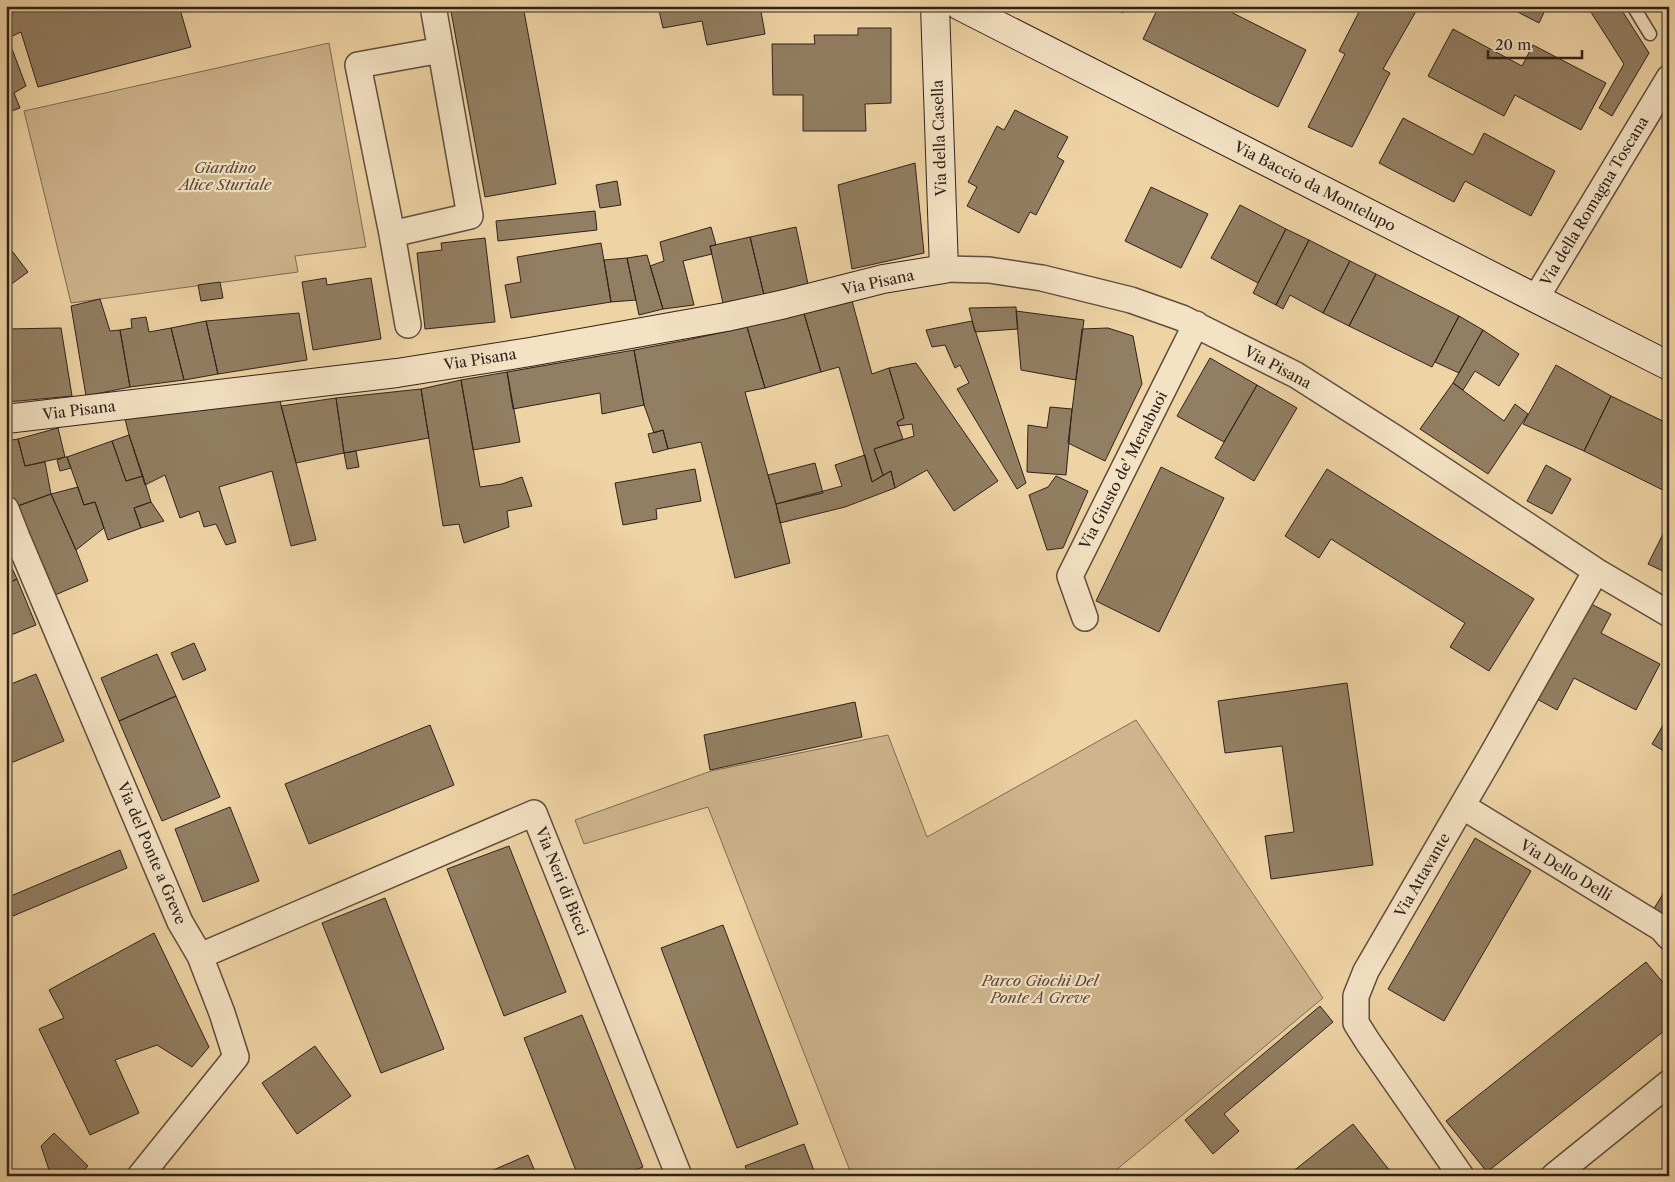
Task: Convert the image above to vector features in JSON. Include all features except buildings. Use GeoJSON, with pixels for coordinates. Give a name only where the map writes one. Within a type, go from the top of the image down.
{"type":"FeatureCollection","features":[{"type":"Feature","properties":{"kind":"main road","name":"Via della Casella"},"geometry":{"type":"LineString","coordinates":[[935,6],[944,269]]}},
{"type":"Feature","properties":{"kind":"main road","name":"Via Baccio da Montelupo"},"geometry":{"type":"LineString","coordinates":[[960,6],[1669,366]]}},
{"type":"Feature","properties":{"kind":"main road","name":"Via Pisana"},"geometry":{"type":"LineString","coordinates":[[6,419],[397,373],[726,317],[882,279],[944,269]]}},
{"type":"Feature","properties":{"kind":"street"},"geometry":{"type":"LineString","coordinates":[[392,234],[470,216],[434,6]]}},
{"type":"Feature","properties":{"kind":"street"},"geometry":{"type":"LineString","coordinates":[[408,325],[358,65],[441,50]]}},
{"type":"Feature","properties":{"kind":"street","name":"Via della Romagna Toscana"},"geometry":{"type":"LineString","coordinates":[[1536,298],[1669,78]]}},
{"type":"Feature","properties":{"kind":"street","name":"Via Pisana"},"geometry":{"type":"LineString","coordinates":[[944,269],[989,270],[1050,279],[1140,303],[1196,324],[1296,375],[1332,397],[1596,571],[1669,614]]}},
{"type":"Feature","properties":{"kind":"street","name":"Via Giusto de' Menabuoi"},"geometry":{"type":"LineString","coordinates":[[1085,618],[1070,576],[1196,324]]}},
{"type":"Feature","properties":{"kind":"street","name":"Via del Ponte a Greve"},"geometry":{"type":"LineString","coordinates":[[6,509],[180,922],[200,956],[222,1013],[236,1057],[140,1176]]}},
{"type":"Feature","properties":{"kind":"street","name":"Via Attavante"},"geometry":{"type":"LineString","coordinates":[[1461,1176],[1356,1023],[1356,996],[1366,971],[1596,571]]}},
{"type":"Feature","properties":{"kind":"street","name":"Via Dello Delli"},"geometry":{"type":"LineString","coordinates":[[1462,806],[1661,928],[1669,937]]}},
{"type":"Feature","properties":{"kind":"street","name":"Via Neri di Bicci"},"geometry":{"type":"LineString","coordinates":[[200,956],[534,813],[679,1176]]}},
{"type":"Feature","properties":{"kind":"street"},"geometry":{"type":"LineString","coordinates":[[1554,1176],[1669,1082]]}},
{"type":"Feature","properties":{"kind":"lane"},"geometry":{"type":"LineString","coordinates":[[1633,6],[1650,34]]}},
{"type":"Feature","properties":{"kind":"green space","name":"Giardino Alice Sturiale"},"geometry":{"type":"Polygon","coordinates":[[[329,43],[366,247],[295,256],[298,272],[71,303],[24,111],[329,43]]]}},
{"type":"Feature","properties":{"kind":"green space","name":"Parco Giochi Del Ponte A Greve"},"geometry":{"type":"Polygon","coordinates":[[[1136,720],[1323,998],[1109,1176],[852,1176],[708,807],[584,844],[575,820],[711,771],[888,735],[927,837],[1136,720]]]}}]}
